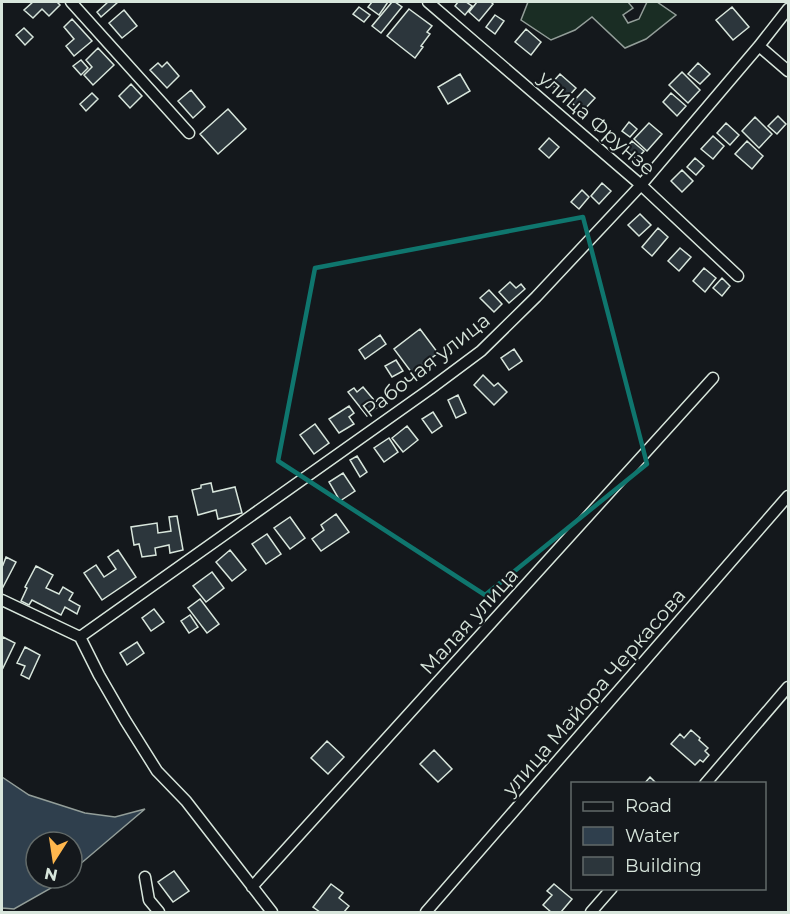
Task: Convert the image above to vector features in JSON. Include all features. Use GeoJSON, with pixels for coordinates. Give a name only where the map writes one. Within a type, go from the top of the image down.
{"type":"FeatureCollection","features":[{"type":"Feature","properties":{"kind":"street"},"geometry":{"type":"LineString","coordinates":[[71,2],[189,133]]}},
{"type":"Feature","properties":{"kind":"street","name":"улица Фрунзе"},"geometry":{"type":"LineString","coordinates":[[428,2],[641,185],[738,276]]}},
{"type":"Feature","properties":{"kind":"street","name":"Рабочая улица"},"geometry":{"type":"LineString","coordinates":[[80,637],[481,351],[536,297],[641,185],[789,9]]}},
{"type":"Feature","properties":{"kind":"street"},"geometry":{"type":"LineString","coordinates":[[759,46],[788,70]]}},
{"type":"Feature","properties":{"kind":"street","name":"Малая улица"},"geometry":{"type":"LineString","coordinates":[[252,887],[713,378]]}},
{"type":"Feature","properties":{"kind":"street","name":"улица Майора Черкасова"},"geometry":{"type":"LineString","coordinates":[[426,912],[789,496]]}},
{"type":"Feature","properties":{"kind":"street"},"geometry":{"type":"LineString","coordinates":[[2,600],[80,637],[99,675],[157,771],[186,801],[272,912]]}},
{"type":"Feature","properties":{"kind":"street"},"geometry":{"type":"LineString","coordinates":[[706,782],[789,687]]}},
{"type":"Feature","properties":{"kind":"street"},"geometry":{"type":"LineString","coordinates":[[145,877],[149,900],[159,912]]}},
{"type":"Feature","properties":{"kind":"street"},"geometry":{"type":"LineString","coordinates":[[591,912],[610,890]]}},
{"type":"Feature","properties":{"kind":"highlighted area"},"geometry":{"type":"Polygon","coordinates":[[[583,217],[647,464],[485,595],[278,461],[315,268],[583,217]]]}},
{"type":"Feature","properties":{"kind":"green space"},"geometry":{"type":"Polygon","coordinates":[[[528,2],[628,2],[633,8],[623,15],[628,23],[639,19],[647,2],[657,2],[676,15],[646,39],[625,48],[592,17],[575,30],[551,40],[521,20],[528,2]]]}},
{"type":"Feature","properties":{"kind":"water"},"geometry":{"type":"Polygon","coordinates":[[[2,777],[29,795],[85,813],[115,817],[145,809],[84,861],[84,830],[24,830],[24,890],[48,890],[14,909],[2,908],[2,777]]]}},
{"type":"Feature","properties":{"kind":"building"},"geometry":{"type":"Polygon","coordinates":[[[33,2],[57,2],[60,5],[49,16],[42,9],[33,18],[24,10],[33,2]]]}},
{"type":"Feature","properties":{"kind":"building"},"geometry":{"type":"Polygon","coordinates":[[[108,2],[118,2],[101,17],[97,12],[108,2]]]}},
{"type":"Feature","properties":{"kind":"building"},"geometry":{"type":"Polygon","coordinates":[[[372,2],[388,2],[379,15],[368,7],[372,2]]]}},
{"type":"Feature","properties":{"kind":"building"},"geometry":{"type":"Polygon","coordinates":[[[392,2],[402,7],[381,33],[372,26],[392,2]]]}},
{"type":"Feature","properties":{"kind":"building"},"geometry":{"type":"Polygon","coordinates":[[[458,2],[466,2],[472,6],[465,15],[455,6],[458,2]]]}},
{"type":"Feature","properties":{"kind":"building"},"geometry":{"type":"Polygon","coordinates":[[[477,2],[493,4],[479,21],[469,12],[477,2]]]}},
{"type":"Feature","properties":{"kind":"building"},"geometry":{"type":"Polygon","coordinates":[[[359,7],[370,15],[364,22],[353,14],[359,7]]]}},
{"type":"Feature","properties":{"kind":"building"},"geometry":{"type":"Polygon","coordinates":[[[732,7],[749,27],[733,40],[716,20],[732,7]]]}},
{"type":"Feature","properties":{"kind":"building"},"geometry":{"type":"Polygon","coordinates":[[[409,9],[432,26],[427,32],[430,34],[415,58],[387,36],[409,9]]]}},
{"type":"Feature","properties":{"kind":"building"},"geometry":{"type":"Polygon","coordinates":[[[124,10],[137,26],[122,38],[109,23],[124,10]]]}},
{"type":"Feature","properties":{"kind":"building"},"geometry":{"type":"Polygon","coordinates":[[[495,15],[504,21],[495,34],[486,27],[495,15]]]}},
{"type":"Feature","properties":{"kind":"building"},"geometry":{"type":"Polygon","coordinates":[[[72,19],[92,41],[74,56],[66,46],[74,39],[64,27],[72,19]]]}},
{"type":"Feature","properties":{"kind":"building"},"geometry":{"type":"Polygon","coordinates":[[[24,28],[33,37],[25,45],[16,35],[24,28]]]}},
{"type":"Feature","properties":{"kind":"building"},"geometry":{"type":"Polygon","coordinates":[[[526,29],[541,42],[531,55],[515,42],[526,29]]]}},
{"type":"Feature","properties":{"kind":"building"},"geometry":{"type":"Polygon","coordinates":[[[98,48],[114,65],[93,85],[84,75],[92,67],[86,60],[98,48]]]}},
{"type":"Feature","properties":{"kind":"building"},"geometry":{"type":"Polygon","coordinates":[[[81,60],[88,68],[81,75],[73,66],[81,60]]]}},
{"type":"Feature","properties":{"kind":"building"},"geometry":{"type":"Polygon","coordinates":[[[167,62],[179,76],[167,88],[150,70],[158,63],[162,67],[167,62]]]}},
{"type":"Feature","properties":{"kind":"building"},"geometry":{"type":"Polygon","coordinates":[[[698,63],[710,74],[700,84],[688,74],[698,63]]]}},
{"type":"Feature","properties":{"kind":"building"},"geometry":{"type":"Polygon","coordinates":[[[682,72],[700,90],[688,103],[669,85],[682,72]]]}},
{"type":"Feature","properties":{"kind":"building"},"geometry":{"type":"Polygon","coordinates":[[[460,74],[470,91],[448,104],[438,87],[460,74]]]}},
{"type":"Feature","properties":{"kind":"building"},"geometry":{"type":"Polygon","coordinates":[[[560,74],[576,88],[567,98],[551,84],[560,74]]]}},
{"type":"Feature","properties":{"kind":"building"},"geometry":{"type":"Polygon","coordinates":[[[131,84],[142,96],[130,108],[119,96],[131,84]]]}},
{"type":"Feature","properties":{"kind":"building"},"geometry":{"type":"Polygon","coordinates":[[[585,89],[595,98],[582,112],[572,103],[585,89]]]}},
{"type":"Feature","properties":{"kind":"building"},"geometry":{"type":"Polygon","coordinates":[[[191,90],[205,107],[193,118],[178,101],[191,90]]]}},
{"type":"Feature","properties":{"kind":"building"},"geometry":{"type":"Polygon","coordinates":[[[92,93],[98,99],[86,111],[80,104],[92,93]]]}},
{"type":"Feature","properties":{"kind":"building"},"geometry":{"type":"Polygon","coordinates":[[[671,93],[686,106],[677,116],[663,102],[671,93]]]}},
{"type":"Feature","properties":{"kind":"building"},"geometry":{"type":"Polygon","coordinates":[[[228,109],[246,129],[218,154],[200,134],[228,109]]]}},
{"type":"Feature","properties":{"kind":"building"},"geometry":{"type":"Polygon","coordinates":[[[778,116],[786,124],[777,134],[768,126],[778,116]]]}},
{"type":"Feature","properties":{"kind":"building"},"geometry":{"type":"Polygon","coordinates":[[[755,117],[772,134],[759,148],[742,131],[755,117]]]}},
{"type":"Feature","properties":{"kind":"building"},"geometry":{"type":"Polygon","coordinates":[[[629,122],[637,129],[630,137],[622,131],[629,122]]]}},
{"type":"Feature","properties":{"kind":"building"},"geometry":{"type":"Polygon","coordinates":[[[649,123],[662,134],[647,151],[634,139],[649,123]]]}},
{"type":"Feature","properties":{"kind":"building"},"geometry":{"type":"Polygon","coordinates":[[[726,123],[739,135],[730,145],[717,133],[726,123]]]}},
{"type":"Feature","properties":{"kind":"building"},"geometry":{"type":"Polygon","coordinates":[[[713,136],[724,146],[713,159],[701,149],[713,136]]]}},
{"type":"Feature","properties":{"kind":"building"},"geometry":{"type":"Polygon","coordinates":[[[549,138],[559,147],[549,158],[539,149],[549,138]]]}},
{"type":"Feature","properties":{"kind":"building"},"geometry":{"type":"Polygon","coordinates":[[[632,141],[644,151],[637,159],[625,149],[632,141]]]}},
{"type":"Feature","properties":{"kind":"building"},"geometry":{"type":"Polygon","coordinates":[[[747,141],[763,156],[752,169],[735,154],[747,141]]]}},
{"type":"Feature","properties":{"kind":"building"},"geometry":{"type":"Polygon","coordinates":[[[695,158],[704,166],[696,175],[687,167],[695,158]]]}},
{"type":"Feature","properties":{"kind":"building"},"geometry":{"type":"Polygon","coordinates":[[[682,170],[693,181],[682,192],[671,181],[682,170]]]}},
{"type":"Feature","properties":{"kind":"building"},"geometry":{"type":"Polygon","coordinates":[[[602,183],[611,191],[599,204],[591,196],[602,183]]]}},
{"type":"Feature","properties":{"kind":"building"},"geometry":{"type":"Polygon","coordinates":[[[582,190],[589,197],[579,209],[571,202],[582,190]]]}},
{"type":"Feature","properties":{"kind":"building"},"geometry":{"type":"Polygon","coordinates":[[[640,214],[651,225],[639,236],[628,225],[640,214]]]}},
{"type":"Feature","properties":{"kind":"building"},"geometry":{"type":"Polygon","coordinates":[[[658,228],[668,237],[652,256],[642,247],[658,228]]]}},
{"type":"Feature","properties":{"kind":"building"},"geometry":{"type":"Polygon","coordinates":[[[680,248],[691,257],[679,271],[668,261],[680,248]]]}},
{"type":"Feature","properties":{"kind":"building"},"geometry":{"type":"Polygon","coordinates":[[[704,268],[716,278],[705,292],[693,281],[704,268]]]}},
{"type":"Feature","properties":{"kind":"building"},"geometry":{"type":"Polygon","coordinates":[[[722,278],[730,286],[722,296],[713,288],[722,278]]]}},
{"type":"Feature","properties":{"kind":"building"},"geometry":{"type":"Polygon","coordinates":[[[510,282],[516,288],[521,284],[525,289],[509,303],[499,292],[510,282]]]}},
{"type":"Feature","properties":{"kind":"building"},"geometry":{"type":"Polygon","coordinates":[[[489,290],[502,304],[494,312],[480,298],[489,290]]]}},
{"type":"Feature","properties":{"kind":"building"},"geometry":{"type":"Polygon","coordinates":[[[420,329],[438,353],[412,373],[394,349],[420,329]]]}},
{"type":"Feature","properties":{"kind":"building"},"geometry":{"type":"Polygon","coordinates":[[[380,335],[386,344],[365,359],[359,350],[380,335]]]}},
{"type":"Feature","properties":{"kind":"building"},"geometry":{"type":"Polygon","coordinates":[[[514,349],[522,361],[509,370],[501,358],[514,349]]]}},
{"type":"Feature","properties":{"kind":"building"},"geometry":{"type":"Polygon","coordinates":[[[396,360],[403,371],[392,377],[385,366],[396,360]]]}},
{"type":"Feature","properties":{"kind":"building"},"geometry":{"type":"Polygon","coordinates":[[[483,375],[494,386],[498,383],[507,392],[494,405],[474,385],[483,375]]]}},
{"type":"Feature","properties":{"kind":"building"},"geometry":{"type":"Polygon","coordinates":[[[363,387],[379,406],[367,416],[348,392],[354,388],[357,392],[363,387]]]}},
{"type":"Feature","properties":{"kind":"building"},"geometry":{"type":"Polygon","coordinates":[[[458,395],[466,413],[456,418],[448,400],[458,395]]]}},
{"type":"Feature","properties":{"kind":"building"},"geometry":{"type":"Polygon","coordinates":[[[349,406],[354,413],[349,417],[354,424],[339,433],[329,419],[349,406]]]}},
{"type":"Feature","properties":{"kind":"building"},"geometry":{"type":"Polygon","coordinates":[[[433,412],[442,426],[432,433],[422,419],[433,412]]]}},
{"type":"Feature","properties":{"kind":"building"},"geometry":{"type":"Polygon","coordinates":[[[315,424],[329,443],[314,454],[300,435],[315,424]]]}},
{"type":"Feature","properties":{"kind":"building"},"geometry":{"type":"Polygon","coordinates":[[[407,426],[418,440],[403,452],[392,438],[407,426]]]}},
{"type":"Feature","properties":{"kind":"building"},"geometry":{"type":"Polygon","coordinates":[[[389,438],[398,452],[384,462],[374,448],[389,438]]]}},
{"type":"Feature","properties":{"kind":"building"},"geometry":{"type":"Polygon","coordinates":[[[357,456],[367,472],[360,477],[350,460],[357,456]]]}},
{"type":"Feature","properties":{"kind":"building"},"geometry":{"type":"Polygon","coordinates":[[[343,473],[355,491],[340,501],[329,482],[343,473]]]}},
{"type":"Feature","properties":{"kind":"building"},"geometry":{"type":"Polygon","coordinates":[[[211,483],[213,492],[235,487],[242,513],[218,519],[216,510],[198,515],[192,490],[211,483]]]}},
{"type":"Feature","properties":{"kind":"building"},"geometry":{"type":"Polygon","coordinates":[[[336,514],[349,532],[321,551],[312,539],[324,530],[321,525],[336,514]]]}},
{"type":"Feature","properties":{"kind":"building"},"geometry":{"type":"Polygon","coordinates":[[[177,516],[183,550],[170,553],[169,545],[155,548],[156,555],[142,557],[139,544],[134,545],[131,527],[157,523],[158,533],[171,531],[169,517],[177,516]]]}},
{"type":"Feature","properties":{"kind":"building"},"geometry":{"type":"Polygon","coordinates":[[[290,517],[305,538],[290,549],[274,528],[290,517]]]}},
{"type":"Feature","properties":{"kind":"building"},"geometry":{"type":"Polygon","coordinates":[[[267,534],[281,554],[266,564],[252,544],[267,534]]]}},
{"type":"Feature","properties":{"kind":"building"},"geometry":{"type":"Polygon","coordinates":[[[118,550],[136,577],[102,600],[84,573],[96,565],[104,577],[116,569],[108,557],[118,550]]]}},
{"type":"Feature","properties":{"kind":"building"},"geometry":{"type":"Polygon","coordinates":[[[230,550],[246,570],[232,581],[216,562],[230,550]]]}},
{"type":"Feature","properties":{"kind":"building"},"geometry":{"type":"Polygon","coordinates":[[[6,557],[16,562],[2,589],[2,564],[6,557]]]}},
{"type":"Feature","properties":{"kind":"building"},"geometry":{"type":"Polygon","coordinates":[[[36,566],[53,575],[46,588],[59,594],[63,587],[73,593],[69,600],[80,606],[77,614],[65,607],[61,615],[32,600],[29,605],[21,601],[27,588],[25,587],[36,566]]]}},
{"type":"Feature","properties":{"kind":"building"},"geometry":{"type":"Polygon","coordinates":[[[212,572],[224,588],[206,602],[193,586],[212,572]]]}},
{"type":"Feature","properties":{"kind":"building"},"geometry":{"type":"Polygon","coordinates":[[[200,599],[219,624],[207,633],[188,608],[200,599]]]}},
{"type":"Feature","properties":{"kind":"building"},"geometry":{"type":"Polygon","coordinates":[[[154,609],[164,622],[151,631],[142,618],[154,609]]]}},
{"type":"Feature","properties":{"kind":"building"},"geometry":{"type":"Polygon","coordinates":[[[190,615],[198,627],[189,633],[181,621],[190,615]]]}},
{"type":"Feature","properties":{"kind":"building"},"geometry":{"type":"Polygon","coordinates":[[[3,637],[15,643],[3,668],[2,640],[3,637]]]}},
{"type":"Feature","properties":{"kind":"building"},"geometry":{"type":"Polygon","coordinates":[[[137,642],[144,653],[127,665],[120,653],[137,642]]]}},
{"type":"Feature","properties":{"kind":"building"},"geometry":{"type":"Polygon","coordinates":[[[25,647],[40,655],[29,679],[21,675],[25,666],[17,663],[25,647]]]}},
{"type":"Feature","properties":{"kind":"building"},"geometry":{"type":"Polygon","coordinates":[[[691,730],[708,748],[705,751],[709,755],[703,762],[700,760],[695,765],[671,744],[680,734],[684,738],[691,730]]]}},
{"type":"Feature","properties":{"kind":"building"},"geometry":{"type":"Polygon","coordinates":[[[327,741],[344,757],[328,774],[311,758],[327,741]]]}},
{"type":"Feature","properties":{"kind":"building"},"geometry":{"type":"Polygon","coordinates":[[[434,750],[452,769],[438,782],[420,764],[434,750]]]}},
{"type":"Feature","properties":{"kind":"building"},"geometry":{"type":"Polygon","coordinates":[[[650,777],[655,782],[646,782],[650,777]]]}},
{"type":"Feature","properties":{"kind":"building"},"geometry":{"type":"Polygon","coordinates":[[[174,871],[189,891],[173,902],[158,882],[174,871]]]}},
{"type":"Feature","properties":{"kind":"building"},"geometry":{"type":"Polygon","coordinates":[[[331,884],[343,893],[339,898],[349,906],[344,912],[320,912],[313,907],[331,884]]]}},
{"type":"Feature","properties":{"kind":"building"},"geometry":{"type":"Polygon","coordinates":[[[554,884],[572,899],[561,912],[551,912],[543,905],[552,895],[547,891],[554,884]]]}}]}
